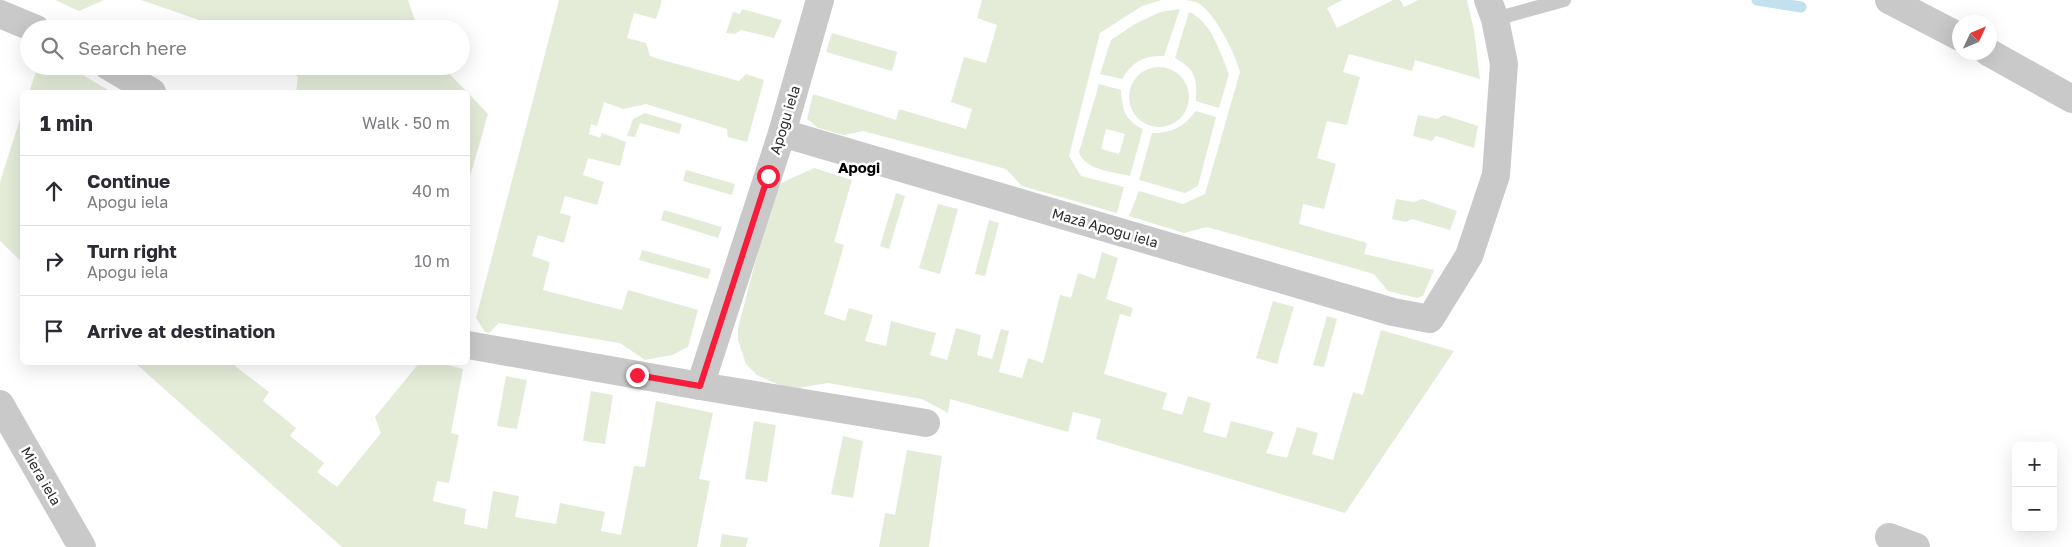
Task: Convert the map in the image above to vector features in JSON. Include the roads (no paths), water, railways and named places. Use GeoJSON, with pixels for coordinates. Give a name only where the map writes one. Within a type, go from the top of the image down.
{"type":"FeatureCollection","features":[{"type":"Feature","properties":{"kind":"street","name":"Apogu iela"},"geometry":{"type":"LineString","coordinates":[[700,386],[782,133],[820,0]]}},
{"type":"Feature","properties":{"kind":"street"},"geometry":{"type":"LineString","coordinates":[[1889,0],[1952,34]]}},
{"type":"Feature","properties":{"kind":"street","name":"Mazā Apogu iela"},"geometry":{"type":"LineString","coordinates":[[782,133],[1393,312],[1430,318],[1469,256],[1496,175],[1504,64],[1491,10]]}},
{"type":"Feature","properties":{"kind":"street"},"geometry":{"type":"LineString","coordinates":[[0,14],[20,22]]}},
{"type":"Feature","properties":{"kind":"street"},"geometry":{"type":"LineString","coordinates":[[1997,56],[2070,93]]}},
{"type":"Feature","properties":{"kind":"street"},"geometry":{"type":"LineString","coordinates":[[123,75],[149,90]]}},
{"type":"Feature","properties":{"kind":"street"},"geometry":{"type":"LineString","coordinates":[[470,345],[926,423]]}},
{"type":"Feature","properties":{"kind":"street","name":"Miera iela"},"geometry":{"type":"LineString","coordinates":[[0,404],[82,547]]}},
{"type":"Feature","properties":{"kind":"street"},"geometry":{"type":"LineString","coordinates":[[1889,537],[1916,547]]}},
{"type":"Feature","properties":{"kind":"lane"},"geometry":{"type":"LineString","coordinates":[[1491,10],[1564,0]]}},
{"type":"Feature","properties":{"kind":"waterway"},"geometry":{"type":"LineString","coordinates":[[1757,0],[1801,7]]}},
{"type":"Feature","properties":{"kind":"district","name":"Apogi"},"geometry":{"type":"Point","coordinates":[859,168]}}]}
